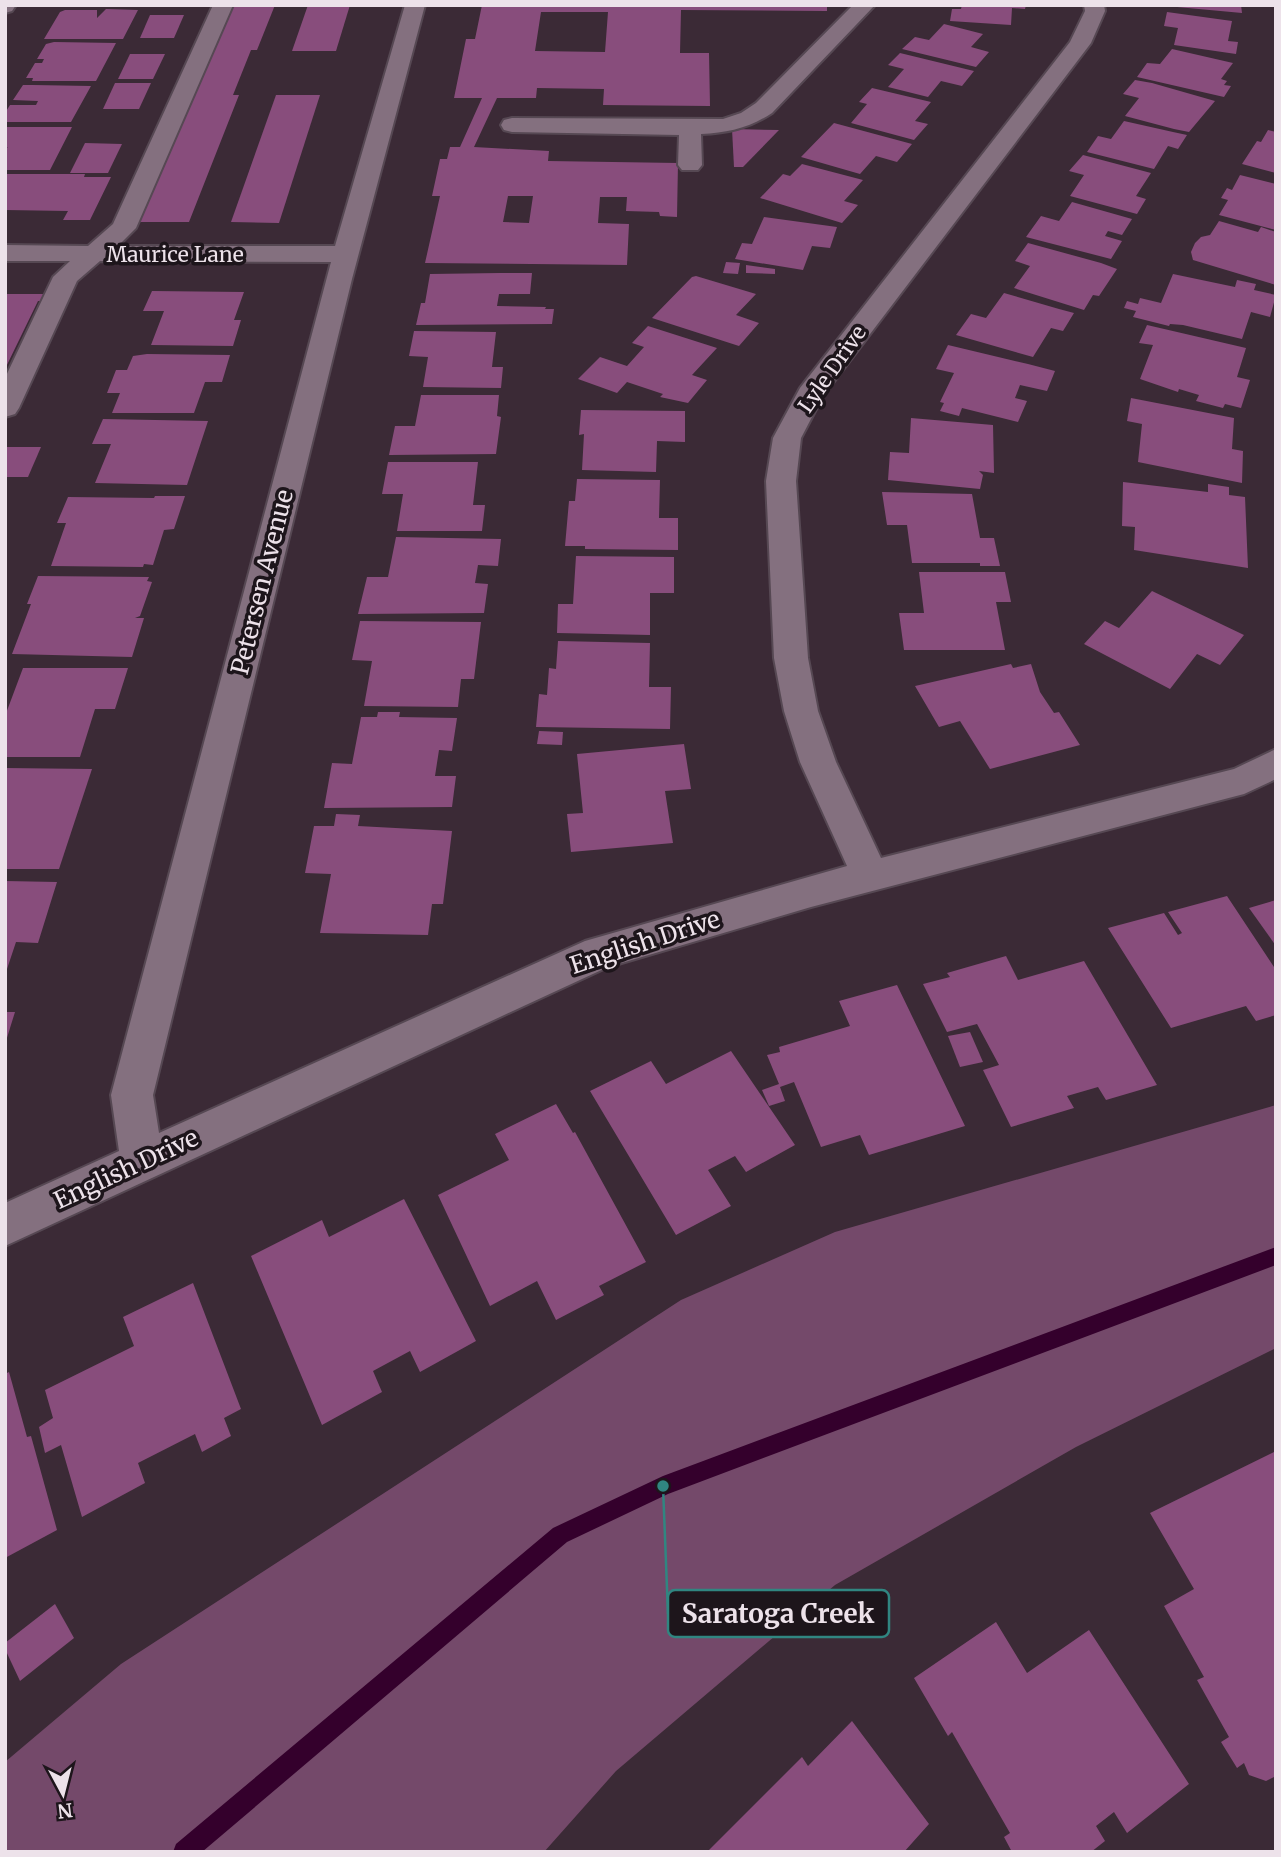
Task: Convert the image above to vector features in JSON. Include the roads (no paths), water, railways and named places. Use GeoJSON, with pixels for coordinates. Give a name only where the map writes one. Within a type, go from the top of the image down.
{"type":"FeatureCollection","features":[{"type":"Feature","properties":{"kind":"street"},"geometry":{"type":"LineString","coordinates":[[5,408],[66,277],[124,228],[223,5]]}},
{"type":"Feature","properties":{"kind":"street","name":"Petersen Avenue"},"geometry":{"type":"LineString","coordinates":[[142,1161],[132,1095],[346,254],[415,5]]}},
{"type":"Feature","properties":{"kind":"street"},"geometry":{"type":"LineString","coordinates":[[512,125],[690,128],[726,126],[749,118],[764,108],[865,5]]}},
{"type":"Feature","properties":{"kind":"street","name":"Lyle Drive"},"geometry":{"type":"LineString","coordinates":[[870,875],[818,762],[801,711],[791,658],[781,481],[787,438],[810,394],[1080,43],[1095,11],[1094,5]]}},
{"type":"Feature","properties":{"kind":"street"},"geometry":{"type":"LineString","coordinates":[[690,128],[690,166]]}},
{"type":"Feature","properties":{"kind":"street","name":"Maurice Lane"},"geometry":{"type":"LineString","coordinates":[[5,253],[346,254]]}},
{"type":"Feature","properties":{"kind":"street","name":"English Drive"},"geometry":{"type":"LineString","coordinates":[[5,1224],[599,953],[870,875],[1244,779],[1276,762]]}},
{"type":"Feature","properties":{"kind":"waterway"},"geometry":{"type":"LineString","coordinates":[[184,1852],[560,1535],[663,1486],[1276,1256]]}},
{"type":"Feature","properties":{"kind":"place","name":"Saratoga Creek"},"geometry":{"type":"Point","coordinates":[663,1486]}}]}
